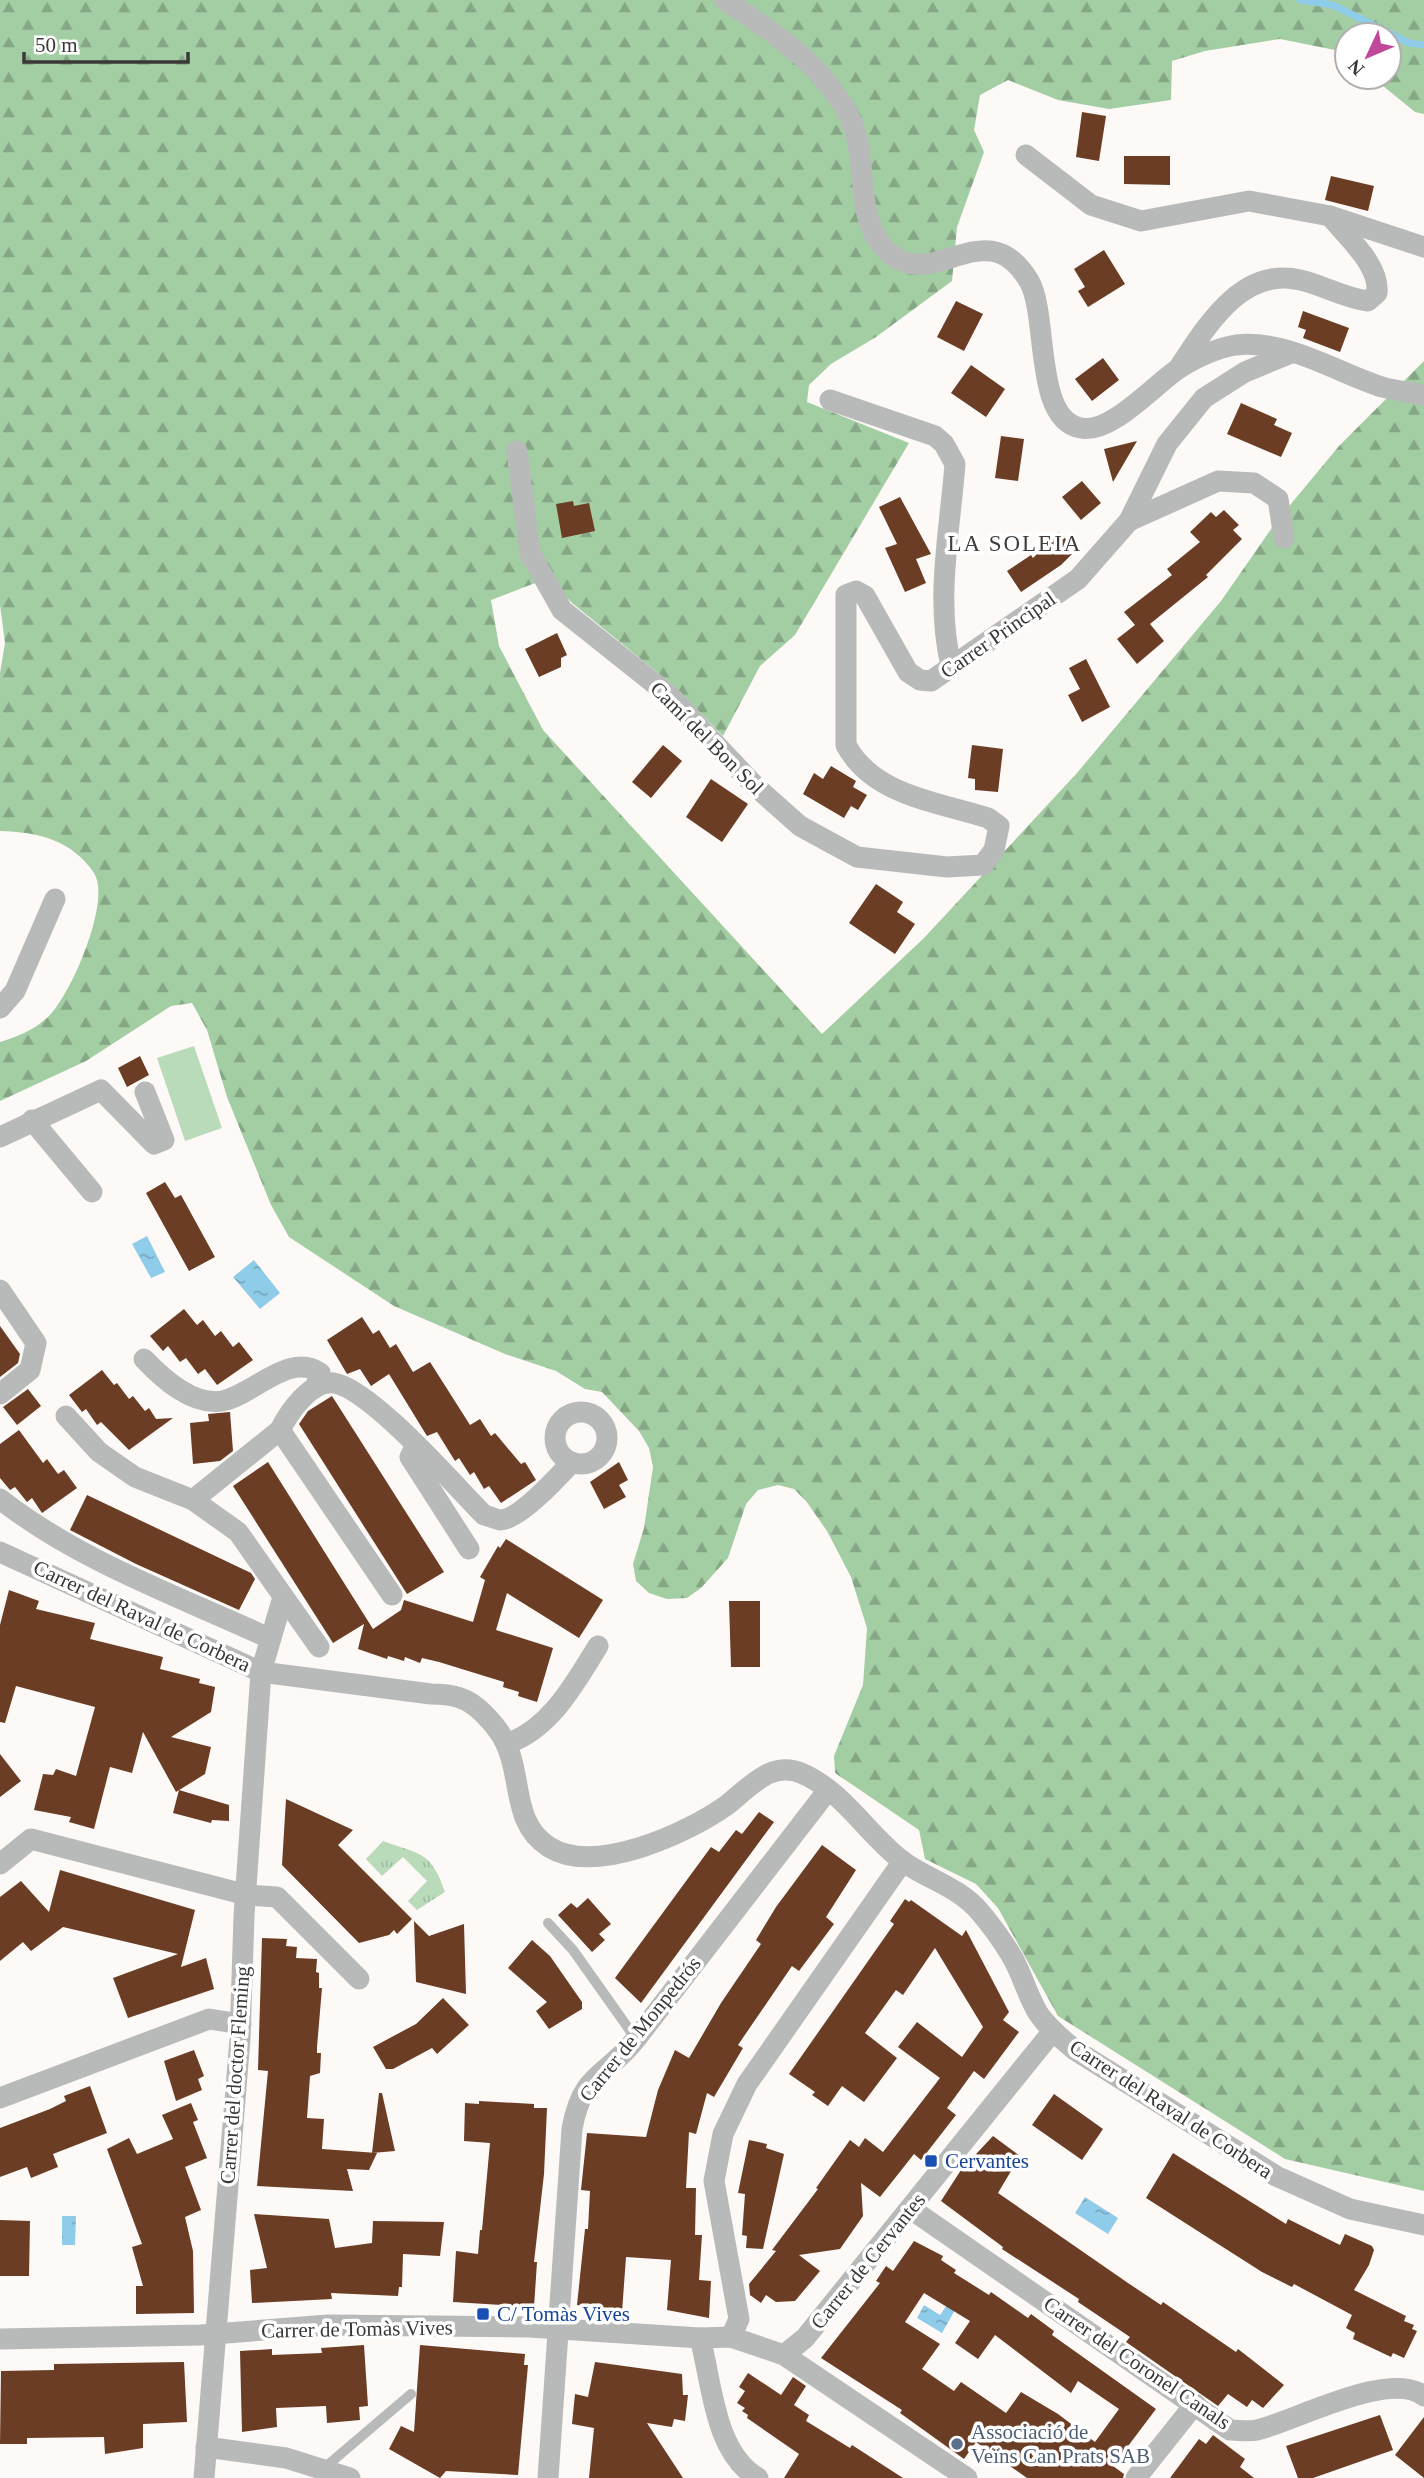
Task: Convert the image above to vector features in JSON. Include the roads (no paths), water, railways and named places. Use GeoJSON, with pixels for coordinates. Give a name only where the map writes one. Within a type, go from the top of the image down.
{"type":"FeatureCollection","features":[{"type":"Feature","properties":{"kind":"street"},"geometry":{"type":"LineString","coordinates":[[724,0],[798,54],[831,88],[853,128],[867,219],[888,252],[902,262],[920,264],[983,250],[1002,252],[1030,282],[1038,304],[1051,399],[1064,420],[1080,428],[1110,422],[1179,368],[1201,356],[1237,345],[1272,347],[1385,387],[1424,394]]}},
{"type":"Feature","properties":{"kind":"street"},"geometry":{"type":"LineString","coordinates":[[1026,155],[1091,205],[1141,220],[1249,201],[1330,216],[1422,240]]}},
{"type":"Feature","properties":{"kind":"street"},"geometry":{"type":"LineString","coordinates":[[1179,368],[1219,313],[1236,295],[1251,286],[1282,277],[1300,280],[1356,299],[1368,301],[1377,293],[1378,282],[1372,270],[1330,216]]}},
{"type":"Feature","properties":{"kind":"street","name":"Carrer Principal"},"geometry":{"type":"LineString","coordinates":[[983,865],[994,850],[999,826],[988,818],[899,793],[851,756],[846,745],[846,595],[856,591],[865,596],[908,672],[920,680],[931,681],[1078,579],[1129,521],[1167,444],[1204,398],[1245,372],[1291,353]]}},
{"type":"Feature","properties":{"kind":"street"},"geometry":{"type":"LineString","coordinates":[[830,400],[935,436],[944,444],[955,464],[943,602],[944,637],[951,665]]}},
{"type":"Feature","properties":{"kind":"street","name":"Camí del Bon Sol"},"geometry":{"type":"LineString","coordinates":[[517,451],[530,553],[562,610],[670,696],[755,786],[800,826],[857,856],[947,867],[983,865]]}},
{"type":"Feature","properties":{"kind":"street"},"geometry":{"type":"LineString","coordinates":[[1129,521],[1218,481],[1254,483],[1278,499],[1284,538]]}},
{"type":"Feature","properties":{"kind":"street"},"geometry":{"type":"LineString","coordinates":[[0,1009],[15,991],[55,899]]}},
{"type":"Feature","properties":{"kind":"street"},"geometry":{"type":"LineString","coordinates":[[0,1136],[101,1090],[154,1144],[164,1140],[145,1092]]}},
{"type":"Feature","properties":{"kind":"street"},"geometry":{"type":"LineString","coordinates":[[32,1120],[92,1192]]}},
{"type":"Feature","properties":{"kind":"street"},"geometry":{"type":"LineString","coordinates":[[0,1290],[36,1343],[30,1370],[0,1394]]}},
{"type":"Feature","properties":{"kind":"street"},"geometry":{"type":"LineString","coordinates":[[144,1359],[164,1380],[191,1395],[221,1401],[296,1366],[310,1366],[320,1373],[316,1386],[288,1413],[280,1430],[193,1500]]}},
{"type":"Feature","properties":{"kind":"street"},"geometry":{"type":"LineString","coordinates":[[316,1386],[333,1383],[355,1391],[484,1515],[499,1520],[509,1518],[545,1490],[572,1462]]}},
{"type":"Feature","properties":{"kind":"street"},"geometry":{"type":"LineString","coordinates":[[559,1412],[593,1415],[600,1420],[607,1436],[603,1452],[596,1459],[580,1464],[572,1462],[559,1451],[556,1444],[559,1412]]}},
{"type":"Feature","properties":{"kind":"street"},"geometry":{"type":"LineString","coordinates":[[66,1416],[99,1452],[135,1478],[193,1500],[238,1532],[319,1647]]}},
{"type":"Feature","properties":{"kind":"street"},"geometry":{"type":"LineString","coordinates":[[280,1430],[392,1595]]}},
{"type":"Feature","properties":{"kind":"street"},"geometry":{"type":"LineString","coordinates":[[415,1446],[410,1457],[469,1549]]}},
{"type":"Feature","properties":{"kind":"street"},"geometry":{"type":"LineString","coordinates":[[0,1499],[43,1531],[91,1556],[269,1638]]}},
{"type":"Feature","properties":{"kind":"street","name":"Carrer del Raval de Corbera"},"geometry":{"type":"LineString","coordinates":[[0,1552],[261,1672],[430,1694],[454,1694],[474,1705],[493,1723],[506,1744],[528,1824],[549,1847],[566,1854],[591,1857],[636,1849],[702,1820],[770,1773],[789,1769],[828,1790],[903,1861],[962,1894],[979,1911],[1011,1955],[1038,2013],[1053,2031],[1106,2071],[1276,2176],[1350,2209],[1424,2225]]}},
{"type":"Feature","properties":{"kind":"street","name":"Carrer del doctor Fleming"},"geometry":{"type":"LineString","coordinates":[[204,2478],[241,2024],[261,1672],[283,1597]]}},
{"type":"Feature","properties":{"kind":"street"},"geometry":{"type":"LineString","coordinates":[[506,1744],[519,1740],[562,1703],[598,1646]]}},
{"type":"Feature","properties":{"kind":"street","name":"Carrer de Monpedrós"},"geometry":{"type":"LineString","coordinates":[[548,2478],[572,2129],[577,2101],[602,2069],[636,2039],[828,1790]]}},
{"type":"Feature","properties":{"kind":"street"},"geometry":{"type":"LineString","coordinates":[[0,1864],[31,1839],[247,1895],[277,1897],[359,1979]]}},
{"type":"Feature","properties":{"kind":"street"},"geometry":{"type":"LineString","coordinates":[[731,2337],[739,2319],[714,2181],[723,2134],[747,2084],[903,1861]]}},
{"type":"Feature","properties":{"kind":"street"},"geometry":{"type":"LineString","coordinates":[[0,2098],[209,2019],[241,2024]]}},
{"type":"Feature","properties":{"kind":"street","name":"Carrer de Cervantes"},"geometry":{"type":"LineString","coordinates":[[784,2356],[805,2338],[1053,2031]]}},
{"type":"Feature","properties":{"kind":"street","name":"Carrer del Coronel Canals"},"geometry":{"type":"LineString","coordinates":[[911,2209],[1230,2430],[1255,2431],[1371,2392],[1396,2388],[1424,2396]]}},
{"type":"Feature","properties":{"kind":"street","name":"Carrer de Tomàs Vives"},"geometry":{"type":"LineString","coordinates":[[0,2339],[217,2334],[328,2325],[529,2327],[700,2338],[731,2337],[784,2356],[967,2478]]}},
{"type":"Feature","properties":{"kind":"street"},"geometry":{"type":"LineString","coordinates":[[700,2338],[717,2411],[731,2450],[758,2478]]}},
{"type":"Feature","properties":{"kind":"street"},"geometry":{"type":"LineString","coordinates":[[1136,2478],[1195,2404]]}},
{"type":"Feature","properties":{"kind":"street"},"geometry":{"type":"LineString","coordinates":[[206,2447],[286,2458],[350,2478]]}},
{"type":"Feature","properties":{"kind":"lane"},"geometry":{"type":"LineString","coordinates":[[548,1923],[573,1950],[636,2039]]}},
{"type":"Feature","properties":{"kind":"lane"},"geometry":{"type":"LineString","coordinates":[[323,2469],[411,2394]]}},
{"type":"Feature","properties":{"kind":"water"},"geometry":{"type":"Polygon","coordinates":[[[147,1236],[165,1272],[151,1278],[132,1244],[147,1236]]]}},
{"type":"Feature","properties":{"kind":"water"},"geometry":{"type":"Polygon","coordinates":[[[254,1260],[280,1293],[260,1309],[233,1277],[254,1260]]]}},
{"type":"Feature","properties":{"kind":"water"},"geometry":{"type":"Polygon","coordinates":[[[1085,2197],[1118,2218],[1108,2234],[1075,2213],[1085,2197]]]}},
{"type":"Feature","properties":{"kind":"water"},"geometry":{"type":"Polygon","coordinates":[[[62,2216],[76,2216],[75,2245],[62,2245],[62,2216]]]}},
{"type":"Feature","properties":{"kind":"water"},"geometry":{"type":"Polygon","coordinates":[[[924,2305],[940,2315],[947,2305],[955,2310],[942,2333],[917,2318],[924,2305]]]}},
{"type":"Feature","properties":{"kind":"waterway"},"geometry":{"type":"LineString","coordinates":[[1300,0],[1333,5],[1409,43],[1424,45]]}},
{"type":"Feature","properties":{"kind":"place","name":"Cervantes"},"geometry":{"type":"Point","coordinates":[931,2161]}},
{"type":"Feature","properties":{"kind":"place","name":"C/ Tomàs Vives"},"geometry":{"type":"Point","coordinates":[483,2314]}},
{"type":"Feature","properties":{"kind":"place","name":"Associació de Veïns Can Prats SAB"},"geometry":{"type":"Point","coordinates":[957,2444]}},
{"type":"Feature","properties":{"kind":"district","name":"LA SOLEIA"},"geometry":{"type":"Point","coordinates":[1015,543]}}]}
